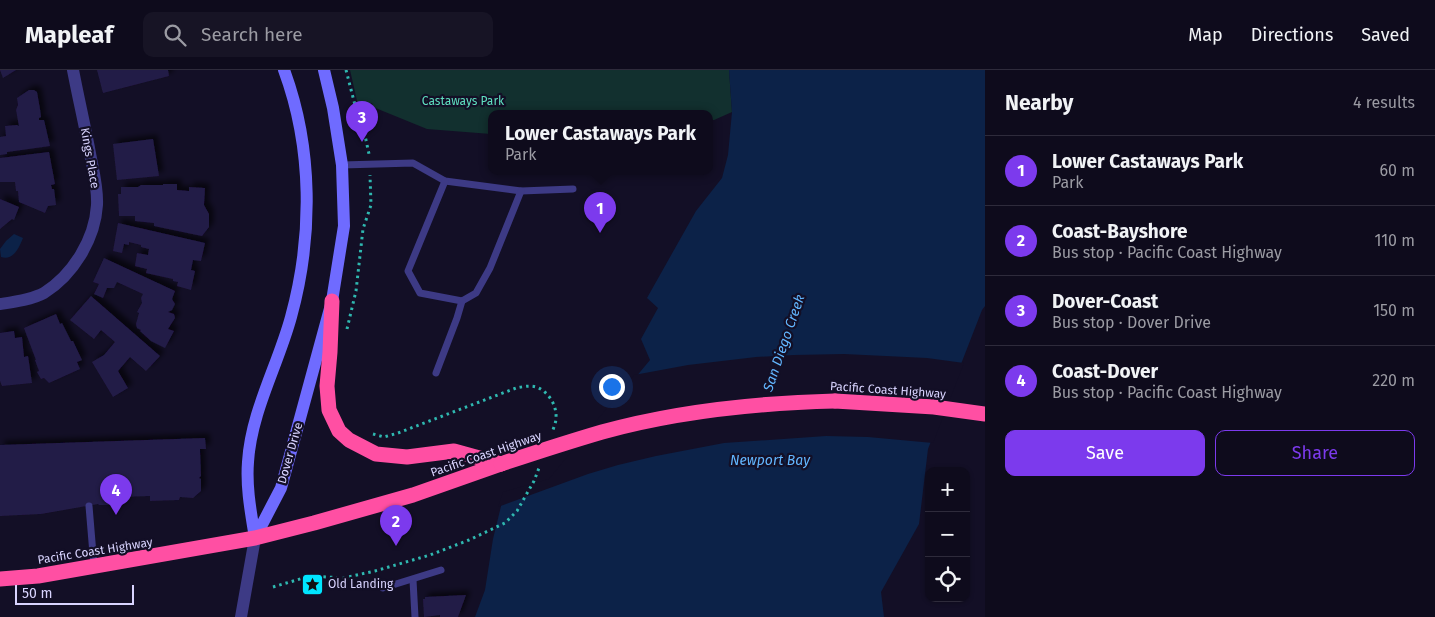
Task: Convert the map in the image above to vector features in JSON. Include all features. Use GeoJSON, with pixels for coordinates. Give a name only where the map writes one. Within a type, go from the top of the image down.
{"type":"FeatureCollection","features":[{"type":"Feature","properties":{"kind":"highway"},"geometry":{"type":"LineString","coordinates":[[332,301],[327,386],[329,410],[339,431],[350,440],[376,454],[407,457],[454,451],[501,464]]}},
{"type":"Feature","properties":{"kind":"highway","name":"Pacific Coast Highway"},"geometry":{"type":"LineString","coordinates":[[0,579],[38,576],[255,538],[413,495],[572,441],[631,425],[705,411],[752,405],[854,402],[934,407],[985,414]]}},
{"type":"Feature","properties":{"kind":"street","name":"Kings Place"},"geometry":{"type":"LineString","coordinates":[[0,304],[43,294],[63,278],[81,255],[90,236],[97,205],[95,178],[73,70]]}},
{"type":"Feature","properties":{"kind":"street"},"geometry":{"type":"LineString","coordinates":[[241,617],[255,538],[248,492],[248,462],[251,438],[291,317],[304,246],[307,198],[302,134],[294,96],[284,70]]}},
{"type":"Feature","properties":{"kind":"street","name":"Dover Drive"},"geometry":{"type":"LineString","coordinates":[[255,538],[281,488],[332,301],[344,226],[342,165],[333,108],[324,70]]}},
{"type":"Feature","properties":{"kind":"lane"},"geometry":{"type":"LineString","coordinates":[[342,165],[413,163],[445,181],[521,191],[573,189]]}},
{"type":"Feature","properties":{"kind":"lane"},"geometry":{"type":"LineString","coordinates":[[445,181],[408,271],[420,294],[462,300],[476,293],[490,268],[521,191]]}},
{"type":"Feature","properties":{"kind":"lane"},"geometry":{"type":"LineString","coordinates":[[436,373],[462,300]]}},
{"type":"Feature","properties":{"kind":"lane"},"geometry":{"type":"LineString","coordinates":[[89,506],[94,566]]}},
{"type":"Feature","properties":{"kind":"lane"},"geometry":{"type":"LineString","coordinates":[[384,588],[441,570]]}},
{"type":"Feature","properties":{"kind":"lane"},"geometry":{"type":"LineString","coordinates":[[413,580],[415,617]]}},
{"type":"Feature","properties":{"kind":"path"},"geometry":{"type":"LineString","coordinates":[[346,70],[364,131],[370,163],[371,204],[364,230],[356,291],[347,332]]}},
{"type":"Feature","properties":{"kind":"path"},"geometry":{"type":"LineString","coordinates":[[365,433],[384,437],[398,433],[516,388],[529,386],[537,387],[548,395],[555,407],[556,419],[551,435]]}},
{"type":"Feature","properties":{"kind":"path"},"geometry":{"type":"LineString","coordinates":[[273,587],[310,576],[343,578],[375,571],[430,555],[505,524],[517,511],[540,466]]}},
{"type":"Feature","properties":{"kind":"green space","name":"Castaways Park"},"geometry":{"type":"Polygon","coordinates":[[[350,70],[729,70],[732,112],[713,120],[713,110],[488,110],[488,134],[427,129],[373,107],[372,103],[358,105],[350,70]]]}},
{"type":"Feature","properties":{"kind":"water","name":"Newport Bay"},"geometry":{"type":"Polygon","coordinates":[[[729,70],[985,70],[985,306],[928,449],[919,524],[881,592],[884,617],[475,617],[485,590],[493,539],[504,494],[550,481],[650,360],[641,339],[658,308],[647,298],[696,211],[722,178],[728,155],[732,112],[729,70]]]}},
{"type":"Feature","properties":{"kind":"water"},"geometry":{"type":"Polygon","coordinates":[[[14,234],[23,238],[20,246],[9,257],[1,257],[0,249],[14,234]]]}},
{"type":"Feature","properties":{"kind":"pier"},"geometry":{"type":"Polygon","coordinates":[[[844,354],[927,358],[964,363],[933,443],[868,437],[826,436],[724,443],[618,465],[498,507],[503,492],[549,479],[634,375],[688,365],[756,357],[844,354]]]}},
{"type":"Feature","properties":{"kind":"building"},"geometry":{"type":"Polygon","coordinates":[[[0,70],[16,70],[3,78],[0,70]]]}},
{"type":"Feature","properties":{"kind":"building"},"geometry":{"type":"Polygon","coordinates":[[[97,70],[168,70],[169,76],[103,93],[97,70]]]}},
{"type":"Feature","properties":{"kind":"building"},"geometry":{"type":"Polygon","coordinates":[[[29,90],[37,92],[41,117],[39,120],[44,120],[50,146],[7,152],[7,154],[0,155],[0,137],[6,136],[5,126],[19,126],[16,110],[18,105],[17,98],[29,90]]]}},
{"type":"Feature","properties":{"kind":"building"},"geometry":{"type":"Polygon","coordinates":[[[153,139],[159,176],[117,180],[113,144],[153,139]]]}},
{"type":"Feature","properties":{"kind":"building"},"geometry":{"type":"Polygon","coordinates":[[[49,152],[55,184],[51,185],[52,189],[54,189],[56,205],[48,206],[45,213],[19,202],[15,182],[0,182],[0,158],[49,152]]]}},
{"type":"Feature","properties":{"kind":"building"},"geometry":{"type":"Polygon","coordinates":[[[177,184],[177,190],[189,191],[189,187],[205,188],[204,205],[209,214],[209,227],[202,236],[154,226],[154,223],[135,221],[135,216],[119,216],[118,194],[121,194],[121,187],[177,184]]]}},
{"type":"Feature","properties":{"kind":"building"},"geometry":{"type":"Polygon","coordinates":[[[0,199],[19,207],[14,220],[12,219],[0,229],[0,199]]]}},
{"type":"Feature","properties":{"kind":"building"},"geometry":{"type":"Polygon","coordinates":[[[118,223],[205,243],[201,261],[193,260],[191,270],[195,271],[191,290],[177,286],[178,282],[173,281],[173,279],[146,273],[147,269],[135,266],[137,253],[148,255],[149,249],[141,247],[141,245],[129,242],[129,245],[124,244],[122,253],[113,251],[118,223]]]}},
{"type":"Feature","properties":{"kind":"building"},"geometry":{"type":"Polygon","coordinates":[[[104,258],[175,291],[172,299],[175,304],[172,310],[168,312],[174,314],[175,318],[168,329],[174,331],[165,348],[151,341],[137,328],[136,324],[139,313],[137,312],[142,303],[141,298],[143,294],[117,282],[114,288],[107,288],[103,298],[94,294],[99,284],[93,282],[104,258]]]}},
{"type":"Feature","properties":{"kind":"building"},"geometry":{"type":"Polygon","coordinates":[[[91,296],[160,356],[146,371],[130,357],[118,371],[128,388],[113,397],[92,362],[104,355],[115,342],[101,330],[94,339],[70,320],[91,296]]]}},
{"type":"Feature","properties":{"kind":"building"},"geometry":{"type":"Polygon","coordinates":[[[56,314],[60,324],[62,323],[71,341],[73,341],[82,360],[77,362],[80,369],[49,383],[44,378],[41,379],[37,372],[39,371],[36,360],[24,328],[56,314]]]}},
{"type":"Feature","properties":{"kind":"building"},"geometry":{"type":"Polygon","coordinates":[[[14,331],[15,338],[22,337],[24,357],[28,356],[32,383],[2,386],[0,381],[0,333],[14,331]]]}},
{"type":"Feature","properties":{"kind":"building"},"geometry":{"type":"Polygon","coordinates":[[[205,438],[206,449],[200,449],[201,476],[199,478],[201,479],[201,491],[193,498],[180,497],[179,500],[150,501],[150,496],[121,497],[121,486],[115,486],[116,505],[98,504],[41,514],[0,516],[0,445],[205,438]]]}},
{"type":"Feature","properties":{"kind":"building"},"geometry":{"type":"Polygon","coordinates":[[[466,595],[458,617],[440,617],[440,615],[424,617],[423,599],[425,597],[466,595]]]}},
{"type":"Feature","properties":{"kind":"place","name":"Dover-Coast"},"geometry":{"type":"Point","coordinates":[362,142]}},
{"type":"Feature","properties":{"kind":"place","name":"Lower Castaways Park"},"geometry":{"type":"Point","coordinates":[600,233]}},
{"type":"Feature","properties":{"kind":"place","name":"Coast-Dover"},"geometry":{"type":"Point","coordinates":[116,515]}},
{"type":"Feature","properties":{"kind":"place","name":"Coast-Bayshore"},"geometry":{"type":"Point","coordinates":[396,546]}},
{"type":"Feature","properties":{"kind":"place","name":"Old Landing"},"geometry":{"type":"Point","coordinates":[312,584]}},
{"type":"Feature","properties":{"kind":"water label","name":"San Diego Creek"},"geometry":{"type":"Point","coordinates":[784,343]}}]}
